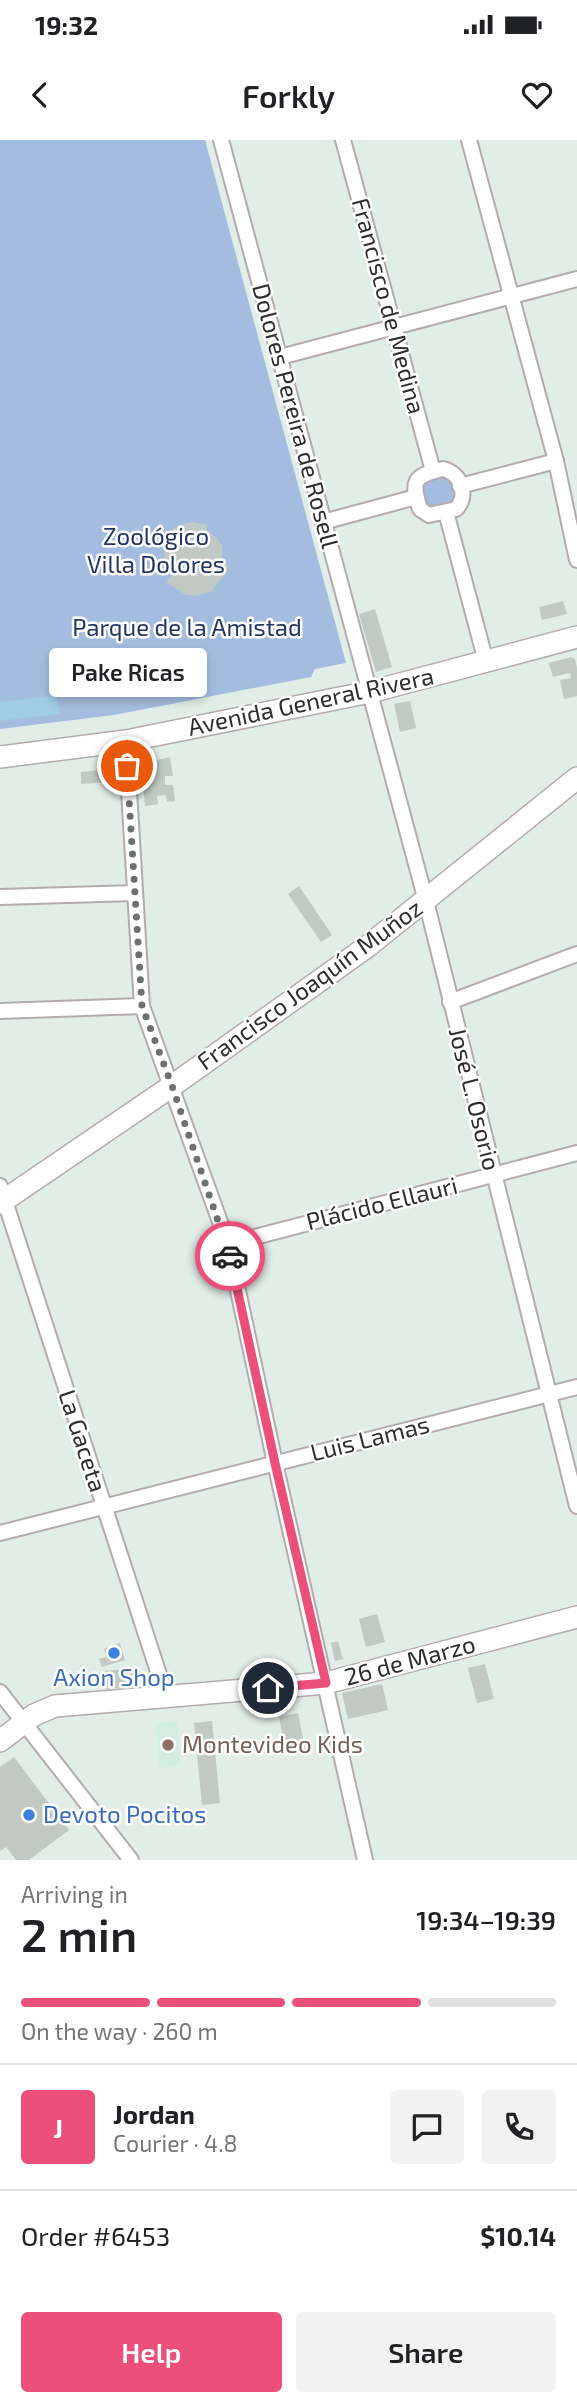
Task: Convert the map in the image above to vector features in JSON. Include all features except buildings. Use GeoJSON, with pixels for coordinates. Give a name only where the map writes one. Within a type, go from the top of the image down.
{"type":"FeatureCollection","features":[{"type":"Feature","properties":{"kind":"street","name":"Dolores Pereira de Rosell"},"geometry":{"type":"LineString","coordinates":[[221,140],[370,692]]}},
{"type":"Feature","properties":{"kind":"street","name":"Francisco de Medina"},"geometry":{"type":"LineString","coordinates":[[342,140],[393,327],[438,470]]}},
{"type":"Feature","properties":{"kind":"street"},"geometry":{"type":"LineString","coordinates":[[469,140],[556,461],[577,561]]}},
{"type":"Feature","properties":{"kind":"street"},"geometry":{"type":"LineString","coordinates":[[280,357],[577,278]]}},
{"type":"Feature","properties":{"kind":"street"},"geometry":{"type":"LineString","coordinates":[[460,485],[556,461]]}},
{"type":"Feature","properties":{"kind":"street"},"geometry":{"type":"LineString","coordinates":[[438,470],[453,472],[460,485],[462,500],[445,512],[429,514],[420,509],[414,488],[416,480],[422,475],[438,470]]}},
{"type":"Feature","properties":{"kind":"street"},"geometry":{"type":"LineString","coordinates":[[323,522],[416,497]]}},
{"type":"Feature","properties":{"kind":"street"},"geometry":{"type":"LineString","coordinates":[[445,512],[486,662]]}},
{"type":"Feature","properties":{"kind":"street","name":"Avenida General Rivera"},"geometry":{"type":"LineString","coordinates":[[0,757],[126,741],[370,692],[577,637]]}},
{"type":"Feature","properties":{"kind":"street","name":"José L. Osorio"},"geometry":{"type":"LineString","coordinates":[[370,692],[426,901],[577,1506]]}},
{"type":"Feature","properties":{"kind":"street"},"geometry":{"type":"LineString","coordinates":[[126,741],[142,1006],[228,1244],[365,1860]]}},
{"type":"Feature","properties":{"kind":"street","name":"Francisco Joaquín Muñoz"},"geometry":{"type":"LineString","coordinates":[[1,1197],[172,1086],[368,946],[577,778]]}},
{"type":"Feature","properties":{"kind":"street"},"geometry":{"type":"LineString","coordinates":[[0,897],[135,893]]}},
{"type":"Feature","properties":{"kind":"street"},"geometry":{"type":"LineString","coordinates":[[450,1002],[577,954]]}},
{"type":"Feature","properties":{"kind":"street"},"geometry":{"type":"LineString","coordinates":[[0,1011],[142,1006]]}},
{"type":"Feature","properties":{"kind":"street","name":"Plácido Ellauri"},"geometry":{"type":"LineString","coordinates":[[228,1244],[577,1153]]}},
{"type":"Feature","properties":{"kind":"street","name":"La Gaceta"},"geometry":{"type":"LineString","coordinates":[[1,1197],[166,1696]]}},
{"type":"Feature","properties":{"kind":"street","name":"Luis Lamas"},"geometry":{"type":"LineString","coordinates":[[0,1533],[577,1387]]}},
{"type":"Feature","properties":{"kind":"street","name":"26 de Marzo"},"geometry":{"type":"LineString","coordinates":[[0,1741],[34,1715],[55,1706],[326,1683],[577,1617]]}},
{"type":"Feature","properties":{"kind":"street"},"geometry":{"type":"LineString","coordinates":[[0,1692],[131,1860]]}},
{"type":"Feature","properties":{"kind":"shaded area"},"geometry":{"type":"Polygon","coordinates":[[[57,695],[59,714],[0,721],[0,702],[57,695]]]}},
{"type":"Feature","properties":{"kind":"shaded area","name":"Montevideo Kids"},"geometry":{"type":"Polygon","coordinates":[[[177,1721],[180,1766],[159,1768],[156,1723],[177,1721]]]}},
{"type":"Feature","properties":{"kind":"green space","name":"Zoológico Villa Dolores"},"geometry":{"type":"Polygon","coordinates":[[[0,140],[205,140],[346,663],[315,669],[311,677],[114,715],[0,729],[0,140]]]}},
{"type":"Feature","properties":{"kind":"green space"},"geometry":{"type":"Polygon","coordinates":[[[445,475],[450,478],[456,498],[453,503],[430,509],[425,506],[421,483],[445,475]]]}},
{"type":"Feature","properties":{"kind":"way so far"},"geometry":{"type":"LineString","coordinates":[[127,766],[142,1006],[230,1256]]}},
{"type":"Feature","properties":{"kind":"place","name":"Pake Ricas"},"geometry":{"type":"Point","coordinates":[127,766]}},
{"type":"Feature","properties":{"kind":"place","name":"Axion Shop"},"geometry":{"type":"Point","coordinates":[114,1653]}},
{"type":"Feature","properties":{"kind":"place","name":"Montevideo Kids"},"geometry":{"type":"Point","coordinates":[168,1745]}},
{"type":"Feature","properties":{"kind":"place","name":"Devoto Pocitos"},"geometry":{"type":"Point","coordinates":[29,1815]}},
{"type":"Feature","properties":{"kind":"route"},"geometry":{"type":"LineString","coordinates":[[230,1256],[326,1683],[268,1688]]}},
{"type":"Feature","properties":{"kind":"park label","name":"Parque de la Amistad"},"geometry":{"type":"Point","coordinates":[187,628]}}]}
